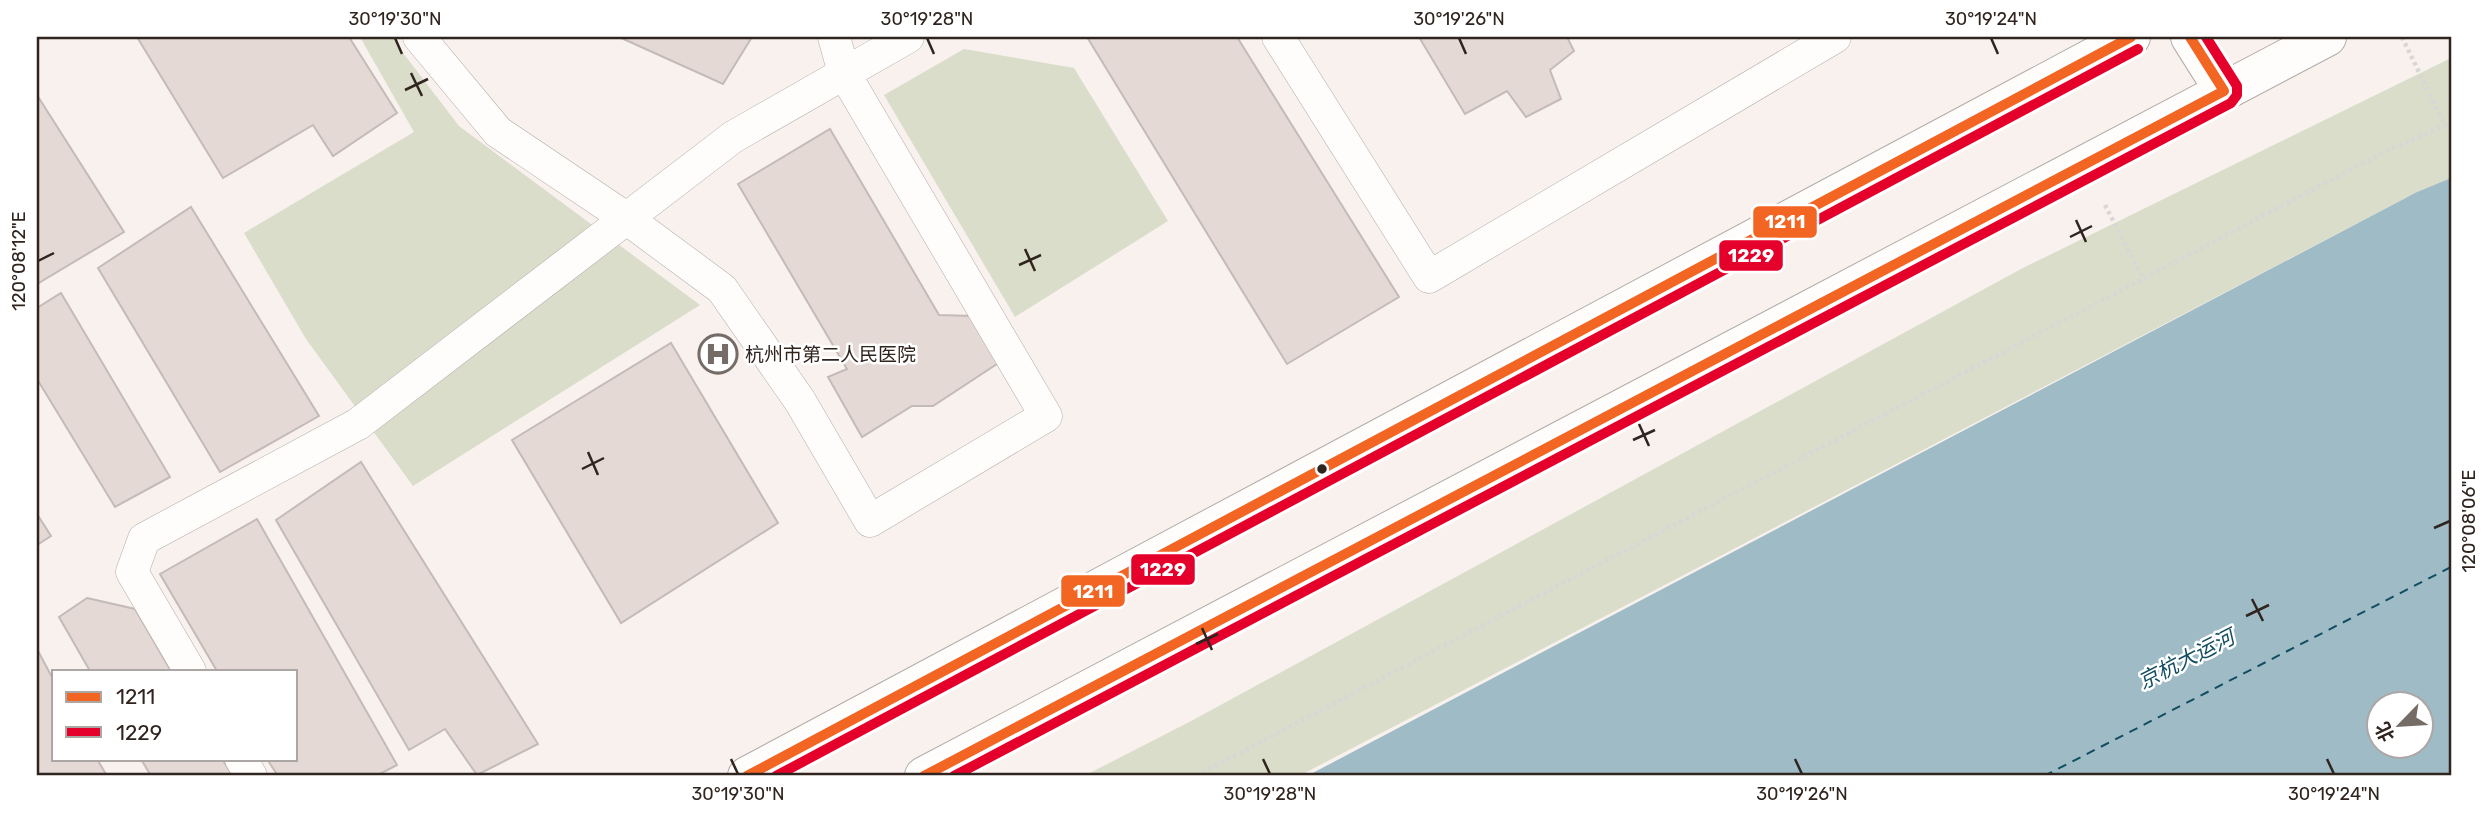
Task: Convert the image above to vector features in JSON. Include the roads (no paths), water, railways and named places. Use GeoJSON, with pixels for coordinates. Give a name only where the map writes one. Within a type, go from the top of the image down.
{"type":"FeatureCollection","features":[{"type":"Feature","properties":{"kind":"main road"},"geometry":{"type":"LineString","coordinates":[[747,776],[2131,37]]}},
{"type":"Feature","properties":{"kind":"main road"},"geometry":{"type":"LineString","coordinates":[[2190,37],[2224,91]]}},
{"type":"Feature","properties":{"kind":"main road"},"geometry":{"type":"LineString","coordinates":[[925,776],[2327,37]]}},
{"type":"Feature","properties":{"kind":"lane"},"geometry":{"type":"LineString","coordinates":[[419,37],[498,132],[626,218],[722,289],[800,401],[870,521],[1046,416],[844,73],[834,37]]}},
{"type":"Feature","properties":{"kind":"lane"},"geometry":{"type":"LineString","coordinates":[[189,670],[131,572],[144,539],[358,424],[733,137],[908,37]]}},
{"type":"Feature","properties":{"kind":"lane"},"geometry":{"type":"LineString","coordinates":[[1278,37],[1429,277],[1835,37]]}},
{"type":"Feature","properties":{"kind":"lane"},"geometry":{"type":"LineString","coordinates":[[242,760],[251,776]]}},
{"type":"Feature","properties":{"kind":"water","name":"京杭大运河"},"geometry":{"type":"Polygon","coordinates":[[[2451,178],[2451,776],[1307,776],[2417,192],[2451,178]]]}},
{"type":"Feature","properties":{"kind":"place","name":"杭州市第二人民医院"},"geometry":{"type":"Point","coordinates":[718,354]}}]}
